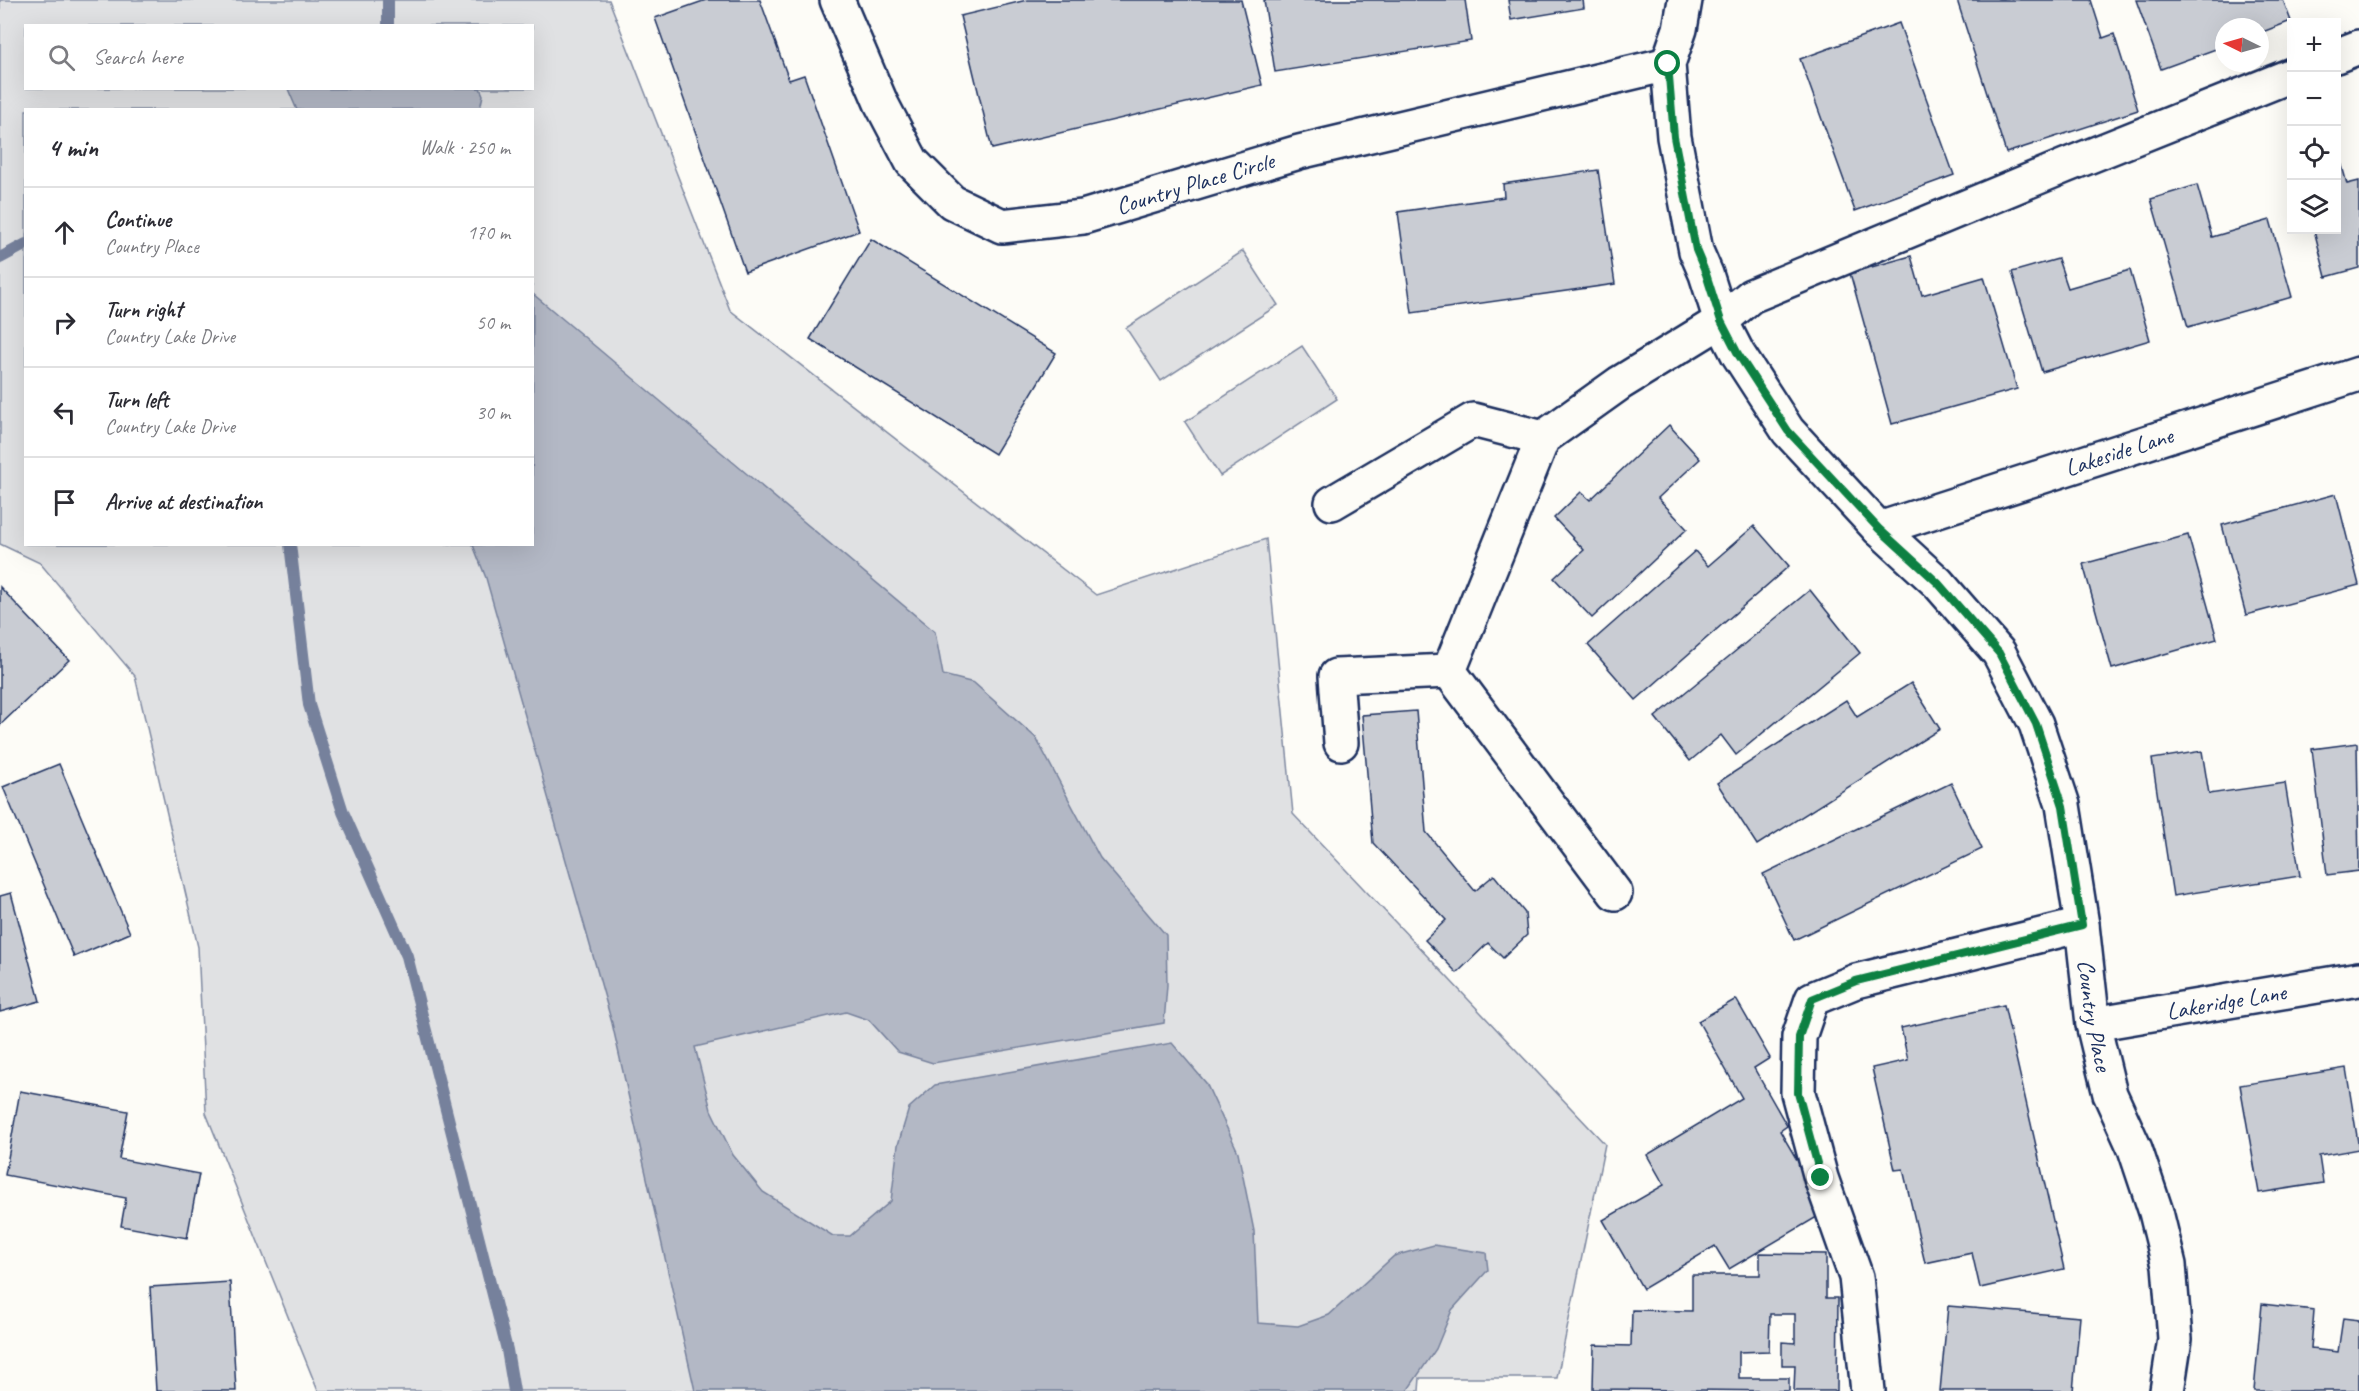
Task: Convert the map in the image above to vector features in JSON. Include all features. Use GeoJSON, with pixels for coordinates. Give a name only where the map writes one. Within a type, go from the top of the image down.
{"type":"FeatureCollection","features":[{"type":"Feature","properties":{"kind":"street","name":"Country Place Circle"},"geometry":{"type":"LineString","coordinates":[[837,0],[881,103],[912,162],[952,202],[1002,226],[1083,217],[1299,152],[1668,64]]}},
{"type":"Feature","properties":{"kind":"street","name":"Country Place"},"geometry":{"type":"LineString","coordinates":[[1685,0],[1680,29],[1668,64],[1674,137],[1696,250],[1721,321],[1738,354],[1788,431],[1879,529],[1938,583],[1999,653],[2036,724],[2063,806],[2082,925],[2093,1024],[2110,1095],[2135,1149],[2156,1212],[2169,1265],[2175,1339],[2167,1391]]}},
{"type":"Feature","properties":{"kind":"street"},"geometry":{"type":"LineString","coordinates":[[2341,54],[2359,47]]}},
{"type":"Feature","properties":{"kind":"street"},"geometry":{"type":"LineString","coordinates":[[1449,671],[1543,438],[1620,383],[1721,321],[1751,297],[2065,166],[2287,77]]}},
{"type":"Feature","properties":{"kind":"street","name":"Lakeside Lane"},"geometry":{"type":"LineString","coordinates":[[1879,529],[2359,375]]}},
{"type":"Feature","properties":{"kind":"street"},"geometry":{"type":"LineString","coordinates":[[1332,502],[1473,420],[1543,438]]}},
{"type":"Feature","properties":{"kind":"street"},"geometry":{"type":"LineString","coordinates":[[1341,743],[1336,676],[1449,671]]}},
{"type":"Feature","properties":{"kind":"street"},"geometry":{"type":"LineString","coordinates":[[1449,671],[1615,893]]}},
{"type":"Feature","properties":{"kind":"street"},"geometry":{"type":"LineString","coordinates":[[1868,1391],[1856,1277],[1821,1178],[1798,1093],[1799,1037],[1812,999],[1856,981],[2082,925]]}},
{"type":"Feature","properties":{"kind":"street","name":"Lakeridge Lane"},"geometry":{"type":"LineString","coordinates":[[2093,1024],[2359,979]]}},
{"type":"Feature","properties":{"kind":"shaded area"},"geometry":{"type":"Polygon","coordinates":[[[0,0],[609,0],[730,310],[1096,595],[1266,539],[1293,814],[1605,1144],[1557,1378],[1420,1378],[1419,1391],[318,1391],[206,1113],[198,947],[135,676],[40,563],[0,544],[0,0]]]}},
{"type":"Feature","properties":{"kind":"shaded area"},"geometry":{"type":"Polygon","coordinates":[[[288,90],[481,90],[483,95],[480,108],[296,108],[288,90]]]}},
{"type":"Feature","properties":{"kind":"shaded area"},"geometry":{"type":"Polygon","coordinates":[[[1243,251],[1278,305],[1161,381],[1126,328],[1243,251]]]}},
{"type":"Feature","properties":{"kind":"shaded area"},"geometry":{"type":"Polygon","coordinates":[[[534,295],[935,632],[943,675],[974,683],[1036,738],[1100,858],[1166,935],[1167,985],[1164,1023],[933,1063],[898,1052],[869,1020],[846,1012],[695,1047],[711,1110],[733,1155],[763,1192],[833,1236],[850,1236],[891,1201],[898,1145],[909,1108],[935,1085],[1172,1043],[1206,1083],[1238,1152],[1254,1231],[1258,1323],[1298,1326],[1329,1315],[1394,1256],[1434,1245],[1486,1253],[1488,1270],[1452,1310],[1436,1349],[1407,1391],[695,1391],[612,1023],[486,578],[473,546],[534,546],[534,295]]]}},
{"type":"Feature","properties":{"kind":"shaded area"},"geometry":{"type":"Polygon","coordinates":[[[1302,346],[1337,399],[1220,476],[1185,422],[1302,346]]]}},
{"type":"Feature","properties":{"kind":"building"},"geometry":{"type":"Polygon","coordinates":[[[706,0],[760,0],[789,80],[804,75],[859,231],[745,272],[655,18],[706,0]]]}},
{"type":"Feature","properties":{"kind":"building"},"geometry":{"type":"Polygon","coordinates":[[[1027,0],[1241,0],[1262,85],[992,149],[960,16],[1027,0]]]}},
{"type":"Feature","properties":{"kind":"building"},"geometry":{"type":"Polygon","coordinates":[[[1264,0],[1465,0],[1471,41],[1275,72],[1264,0]]]}},
{"type":"Feature","properties":{"kind":"building"},"geometry":{"type":"Polygon","coordinates":[[[1508,0],[1583,0],[1584,8],[1511,20],[1508,0]]]}},
{"type":"Feature","properties":{"kind":"building"},"geometry":{"type":"Polygon","coordinates":[[[1957,0],[2091,0],[2103,38],[2114,34],[2138,110],[2006,153],[1957,0]]]}},
{"type":"Feature","properties":{"kind":"building"},"geometry":{"type":"Polygon","coordinates":[[[2136,0],[2283,0],[2290,18],[2287,18],[2287,23],[2269,30],[2269,18],[2215,18],[2215,49],[2161,69],[2136,0]]]}},
{"type":"Feature","properties":{"kind":"building"},"geometry":{"type":"Polygon","coordinates":[[[1899,23],[1954,175],[1855,211],[1800,59],[1899,23]]]}},
{"type":"Feature","properties":{"kind":"building"},"geometry":{"type":"Polygon","coordinates":[[[2341,162],[2347,184],[2359,181],[2359,268],[2326,277],[2315,234],[2341,234],[2341,162]]]}},
{"type":"Feature","properties":{"kind":"building"},"geometry":{"type":"Polygon","coordinates":[[[1598,170],[1615,284],[1412,313],[1398,212],[1504,197],[1503,184],[1598,170]]]}},
{"type":"Feature","properties":{"kind":"building"},"geometry":{"type":"Polygon","coordinates":[[[2197,185],[2212,237],[2270,220],[2292,297],[2188,327],[2151,199],[2197,185]]]}},
{"type":"Feature","properties":{"kind":"building"},"geometry":{"type":"Polygon","coordinates":[[[871,239],[1056,353],[995,454],[810,339],[871,239]]]}},
{"type":"Feature","properties":{"kind":"building"},"geometry":{"type":"Polygon","coordinates":[[[1911,256],[1922,295],[1984,277],[2017,389],[1892,424],[1850,273],[1911,256]]]}},
{"type":"Feature","properties":{"kind":"building"},"geometry":{"type":"Polygon","coordinates":[[[2058,259],[2068,288],[2130,270],[2150,340],[2042,372],[2012,272],[2058,259]]]}},
{"type":"Feature","properties":{"kind":"building"},"geometry":{"type":"Polygon","coordinates":[[[1669,425],[1700,459],[1658,498],[1687,529],[1592,618],[1554,578],[1584,550],[1554,518],[1581,492],[1590,500],[1669,425]]]}},
{"type":"Feature","properties":{"kind":"building"},"geometry":{"type":"Polygon","coordinates":[[[2336,494],[2359,585],[2246,615],[2222,525],[2336,494]]]}},
{"type":"Feature","properties":{"kind":"building"},"geometry":{"type":"Polygon","coordinates":[[[1754,526],[1789,566],[1636,700],[1588,645],[1695,551],[1708,566],[1754,526]]]}},
{"type":"Feature","properties":{"kind":"building"},"geometry":{"type":"Polygon","coordinates":[[[2188,535],[2217,639],[2112,669],[2083,564],[2188,535]]]}},
{"type":"Feature","properties":{"kind":"building"},"geometry":{"type":"Polygon","coordinates":[[[0,587],[69,660],[0,725],[0,587]]]}},
{"type":"Feature","properties":{"kind":"building"},"geometry":{"type":"Polygon","coordinates":[[[1810,590],[1860,653],[1736,755],[1721,735],[1690,761],[1655,717],[1810,590]]]}},
{"type":"Feature","properties":{"kind":"building"},"geometry":{"type":"Polygon","coordinates":[[[1911,683],[1940,729],[1757,845],[1717,783],[1846,700],[1857,717],[1911,683]]]}},
{"type":"Feature","properties":{"kind":"building"},"geometry":{"type":"Polygon","coordinates":[[[1416,711],[1426,832],[1475,891],[1494,875],[1525,913],[1527,935],[1503,958],[1488,943],[1457,973],[1425,940],[1446,920],[1373,843],[1362,715],[1416,711]]]}},
{"type":"Feature","properties":{"kind":"building"},"geometry":{"type":"Polygon","coordinates":[[[2357,743],[2359,871],[2327,875],[2312,749],[2357,743]]]}},
{"type":"Feature","properties":{"kind":"building"},"geometry":{"type":"Polygon","coordinates":[[[2202,751],[2209,794],[2285,783],[2300,876],[2173,896],[2152,759],[2202,751]]]}},
{"type":"Feature","properties":{"kind":"building"},"geometry":{"type":"Polygon","coordinates":[[[59,764],[130,933],[74,957],[3,787],[59,764]]]}},
{"type":"Feature","properties":{"kind":"building"},"geometry":{"type":"Polygon","coordinates":[[[1951,783],[1982,849],[1794,940],[1763,874],[1951,783]]]}},
{"type":"Feature","properties":{"kind":"building"},"geometry":{"type":"Polygon","coordinates":[[[11,893],[40,1001],[0,1012],[0,896],[11,893]]]}},
{"type":"Feature","properties":{"kind":"building"},"geometry":{"type":"Polygon","coordinates":[[[1736,999],[1770,1058],[1754,1068],[1787,1126],[1780,1131],[1827,1211],[1729,1269],[1715,1246],[1643,1289],[1603,1220],[1664,1185],[1647,1155],[1742,1098],[1698,1021],[1736,999]]]}},
{"type":"Feature","properties":{"kind":"building"},"geometry":{"type":"Polygon","coordinates":[[[2004,1005],[2064,1269],[1980,1288],[1972,1253],[1925,1263],[1903,1169],[1895,1170],[1872,1068],[1908,1060],[1901,1028],[2004,1005]]]}},
{"type":"Feature","properties":{"kind":"building"},"geometry":{"type":"Polygon","coordinates":[[[2346,1068],[2359,1149],[2319,1156],[2323,1183],[2259,1193],[2240,1085],[2346,1068]]]}},
{"type":"Feature","properties":{"kind":"building"},"geometry":{"type":"Polygon","coordinates":[[[20,1091],[128,1111],[119,1159],[199,1174],[187,1238],[121,1226],[126,1198],[5,1175],[20,1091]]]}},
{"type":"Feature","properties":{"kind":"building"},"geometry":{"type":"Polygon","coordinates":[[[1760,1253],[1826,1254],[1826,1298],[1838,1298],[1837,1391],[1794,1391],[1795,1365],[1782,1365],[1782,1342],[1795,1343],[1795,1314],[1770,1314],[1769,1351],[1739,1352],[1739,1378],[1789,1378],[1789,1391],[1593,1389],[1594,1345],[1631,1346],[1632,1310],[1692,1311],[1692,1275],[1760,1275],[1760,1253]]]}},
{"type":"Feature","properties":{"kind":"building"},"geometry":{"type":"Polygon","coordinates":[[[230,1282],[236,1391],[156,1391],[150,1287],[230,1282]]]}},
{"type":"Feature","properties":{"kind":"building"},"geometry":{"type":"Polygon","coordinates":[[[2262,1304],[2314,1310],[2311,1349],[2338,1352],[2343,1318],[2359,1320],[2359,1391],[2254,1391],[2262,1304]]]}},
{"type":"Feature","properties":{"kind":"building"},"geometry":{"type":"Polygon","coordinates":[[[1948,1306],[2080,1317],[2073,1391],[1940,1391],[1948,1306]]]}},
{"type":"Feature","properties":{"kind":"waterway"},"geometry":{"type":"LineString","coordinates":[[388,0],[388,24]]}},
{"type":"Feature","properties":{"kind":"waterway"},"geometry":{"type":"LineString","coordinates":[[0,258],[24,245]]}},
{"type":"Feature","properties":{"kind":"waterway"},"geometry":{"type":"LineString","coordinates":[[290,546],[309,705],[343,812],[407,956],[507,1350],[514,1391]]}},
{"type":"Feature","properties":{"kind":"route"},"geometry":{"type":"LineString","coordinates":[[1668,64],[1674,137],[1696,250],[1721,321],[1738,354],[1788,431],[1879,529],[1938,583],[1999,653],[2036,724],[2063,806],[2082,925],[1856,981],[1812,999],[1799,1037],[1798,1093],[1821,1178]]}}]}
